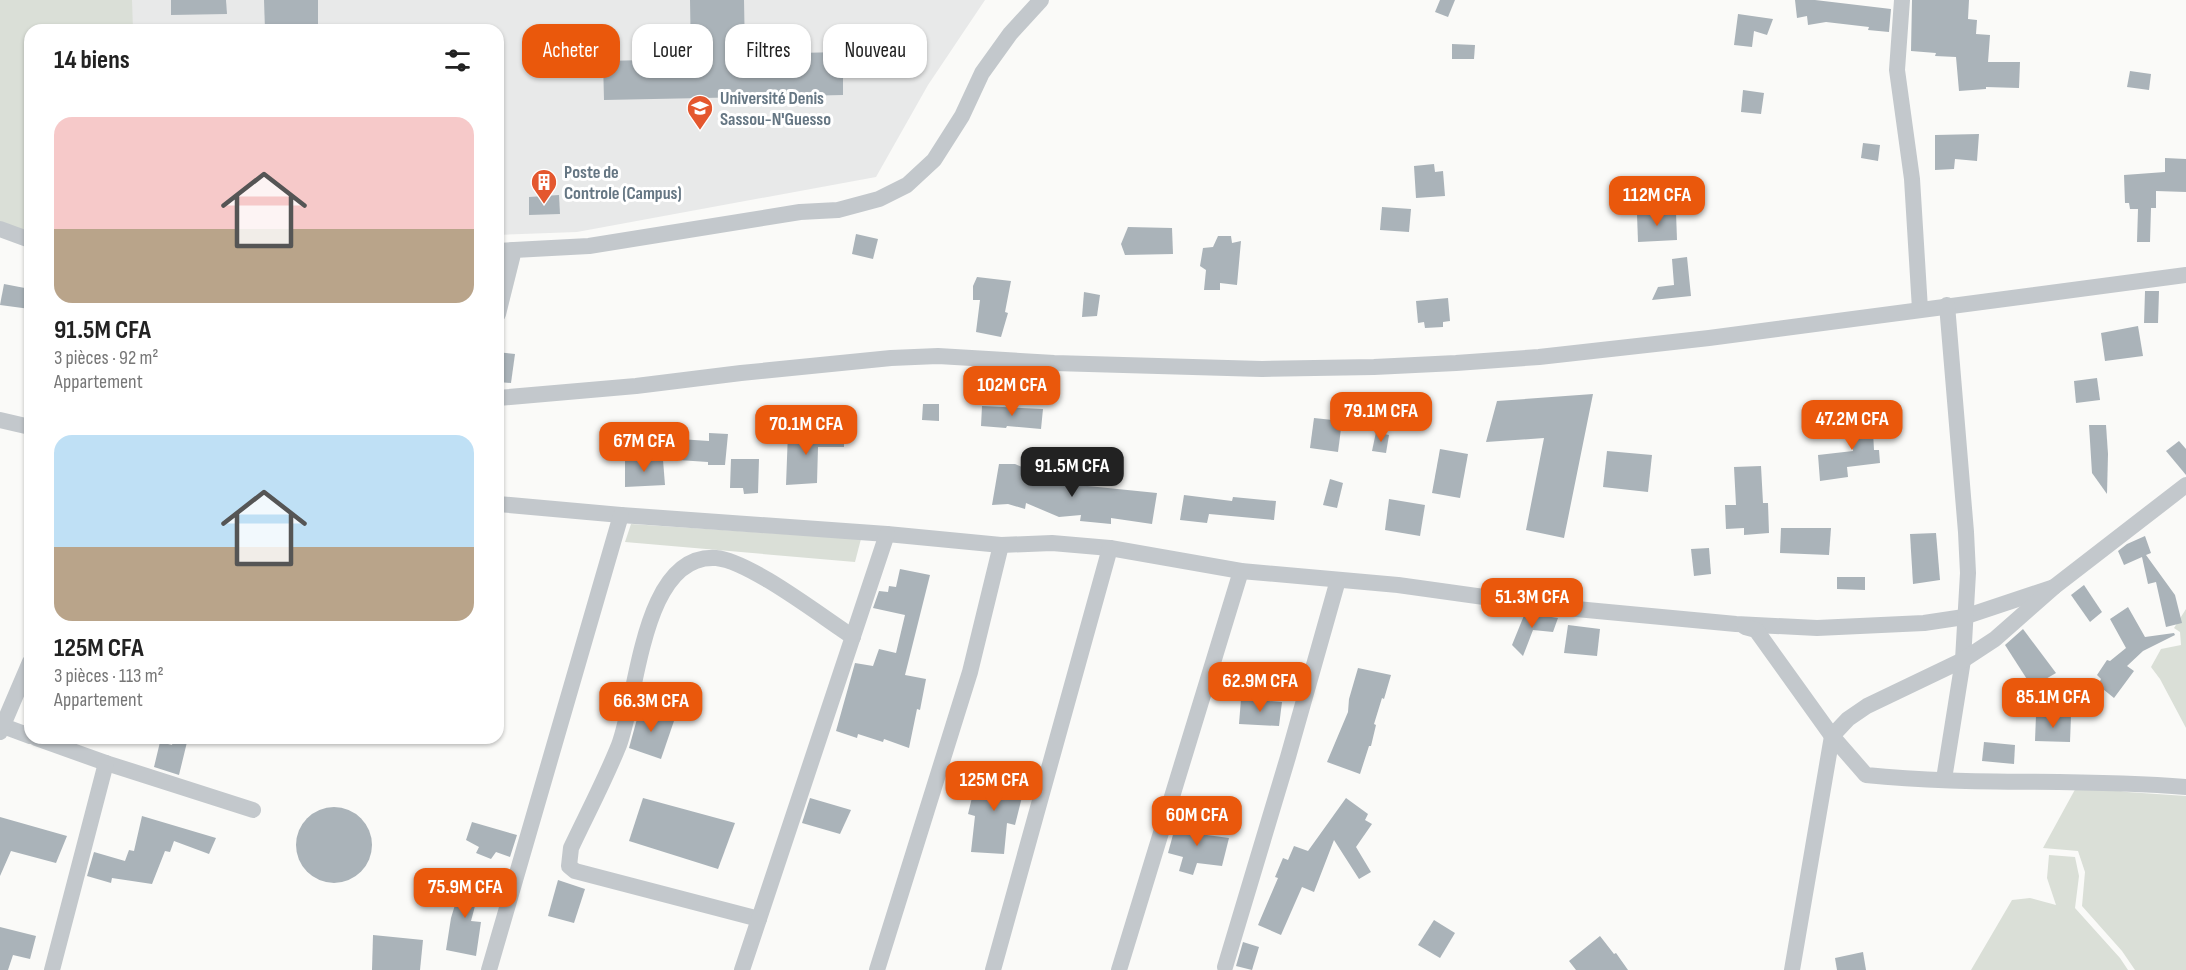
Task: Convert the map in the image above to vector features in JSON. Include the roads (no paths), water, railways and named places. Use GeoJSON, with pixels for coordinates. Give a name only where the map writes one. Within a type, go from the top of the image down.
{"type":"FeatureCollection","features":[{"type":"Feature","properties":{"kind":"street"},"geometry":{"type":"LineString","coordinates":[[504,266],[506,250],[589,246],[800,212],[838,210],[879,199],[907,185],[934,160],[962,116],[982,73],[1010,34],[1041,0]]}},
{"type":"Feature","properties":{"kind":"street"},"geometry":{"type":"LineString","coordinates":[[1902,0],[1897,70],[1912,179],[1920,309]]}},
{"type":"Feature","properties":{"kind":"street"},"geometry":{"type":"LineString","coordinates":[[0,229],[24,238]]}},
{"type":"Feature","properties":{"kind":"street"},"geometry":{"type":"LineString","coordinates":[[504,397],[636,386],[891,358],[938,356],[1087,364],[1262,369],[1374,367],[1539,357],[1709,338],[2186,275]]}},
{"type":"Feature","properties":{"kind":"street"},"geometry":{"type":"LineString","coordinates":[[1944,779],[1963,660],[1968,573],[1947,305]]}},
{"type":"Feature","properties":{"kind":"street"},"geometry":{"type":"LineString","coordinates":[[0,420],[24,426]]}},
{"type":"Feature","properties":{"kind":"street"},"geometry":{"type":"LineString","coordinates":[[1792,970],[1832,736],[1848,719],[1867,706],[1963,660],[1995,639],[2054,587],[2186,485]]}},
{"type":"Feature","properties":{"kind":"street"},"geometry":{"type":"LineString","coordinates":[[504,505],[1001,545],[1052,543],[1110,548],[1241,571],[1398,585],[1555,607],[1736,624],[1817,628],[1924,623],[1964,617],[2054,587]]}},
{"type":"Feature","properties":{"kind":"street"},"geometry":{"type":"LineString","coordinates":[[489,970],[621,515]]}},
{"type":"Feature","properties":{"kind":"street"},"geometry":{"type":"LineString","coordinates":[[742,970],[887,534]]}},
{"type":"Feature","properties":{"kind":"street"},"geometry":{"type":"LineString","coordinates":[[877,970],[969,672],[1001,545]]}},
{"type":"Feature","properties":{"kind":"street"},"geometry":{"type":"LineString","coordinates":[[993,970],[1110,548]]}},
{"type":"Feature","properties":{"kind":"street"},"geometry":{"type":"LineString","coordinates":[[759,919],[575,871],[569,866],[572,848],[619,743],[651,616],[667,583],[685,565],[716,558],[735,562],[853,638]]}},
{"type":"Feature","properties":{"kind":"street"},"geometry":{"type":"LineString","coordinates":[[1119,970],[1241,571]]}},
{"type":"Feature","properties":{"kind":"street"},"geometry":{"type":"LineString","coordinates":[[1225,967],[1338,580]]}},
{"type":"Feature","properties":{"kind":"street"},"geometry":{"type":"LineString","coordinates":[[1736,624],[1756,630],[1832,736],[1866,775],[1916,780],[2118,782],[2186,787]]}},
{"type":"Feature","properties":{"kind":"street"},"geometry":{"type":"LineString","coordinates":[[24,676],[1,729],[24,735]]}},
{"type":"Feature","properties":{"kind":"street"},"geometry":{"type":"LineString","coordinates":[[52,744],[106,764],[253,810]]}},
{"type":"Feature","properties":{"kind":"street"},"geometry":{"type":"LineString","coordinates":[[52,970],[106,764]]}},
{"type":"Feature","properties":{"kind":"place","name":"Université Denis Sassou-N'Guesso"},"geometry":{"type":"Point","coordinates":[700,131]}},
{"type":"Feature","properties":{"kind":"place","name":"Poste de Controle (Campus)"},"geometry":{"type":"Point","coordinates":[544,205]}}]}
